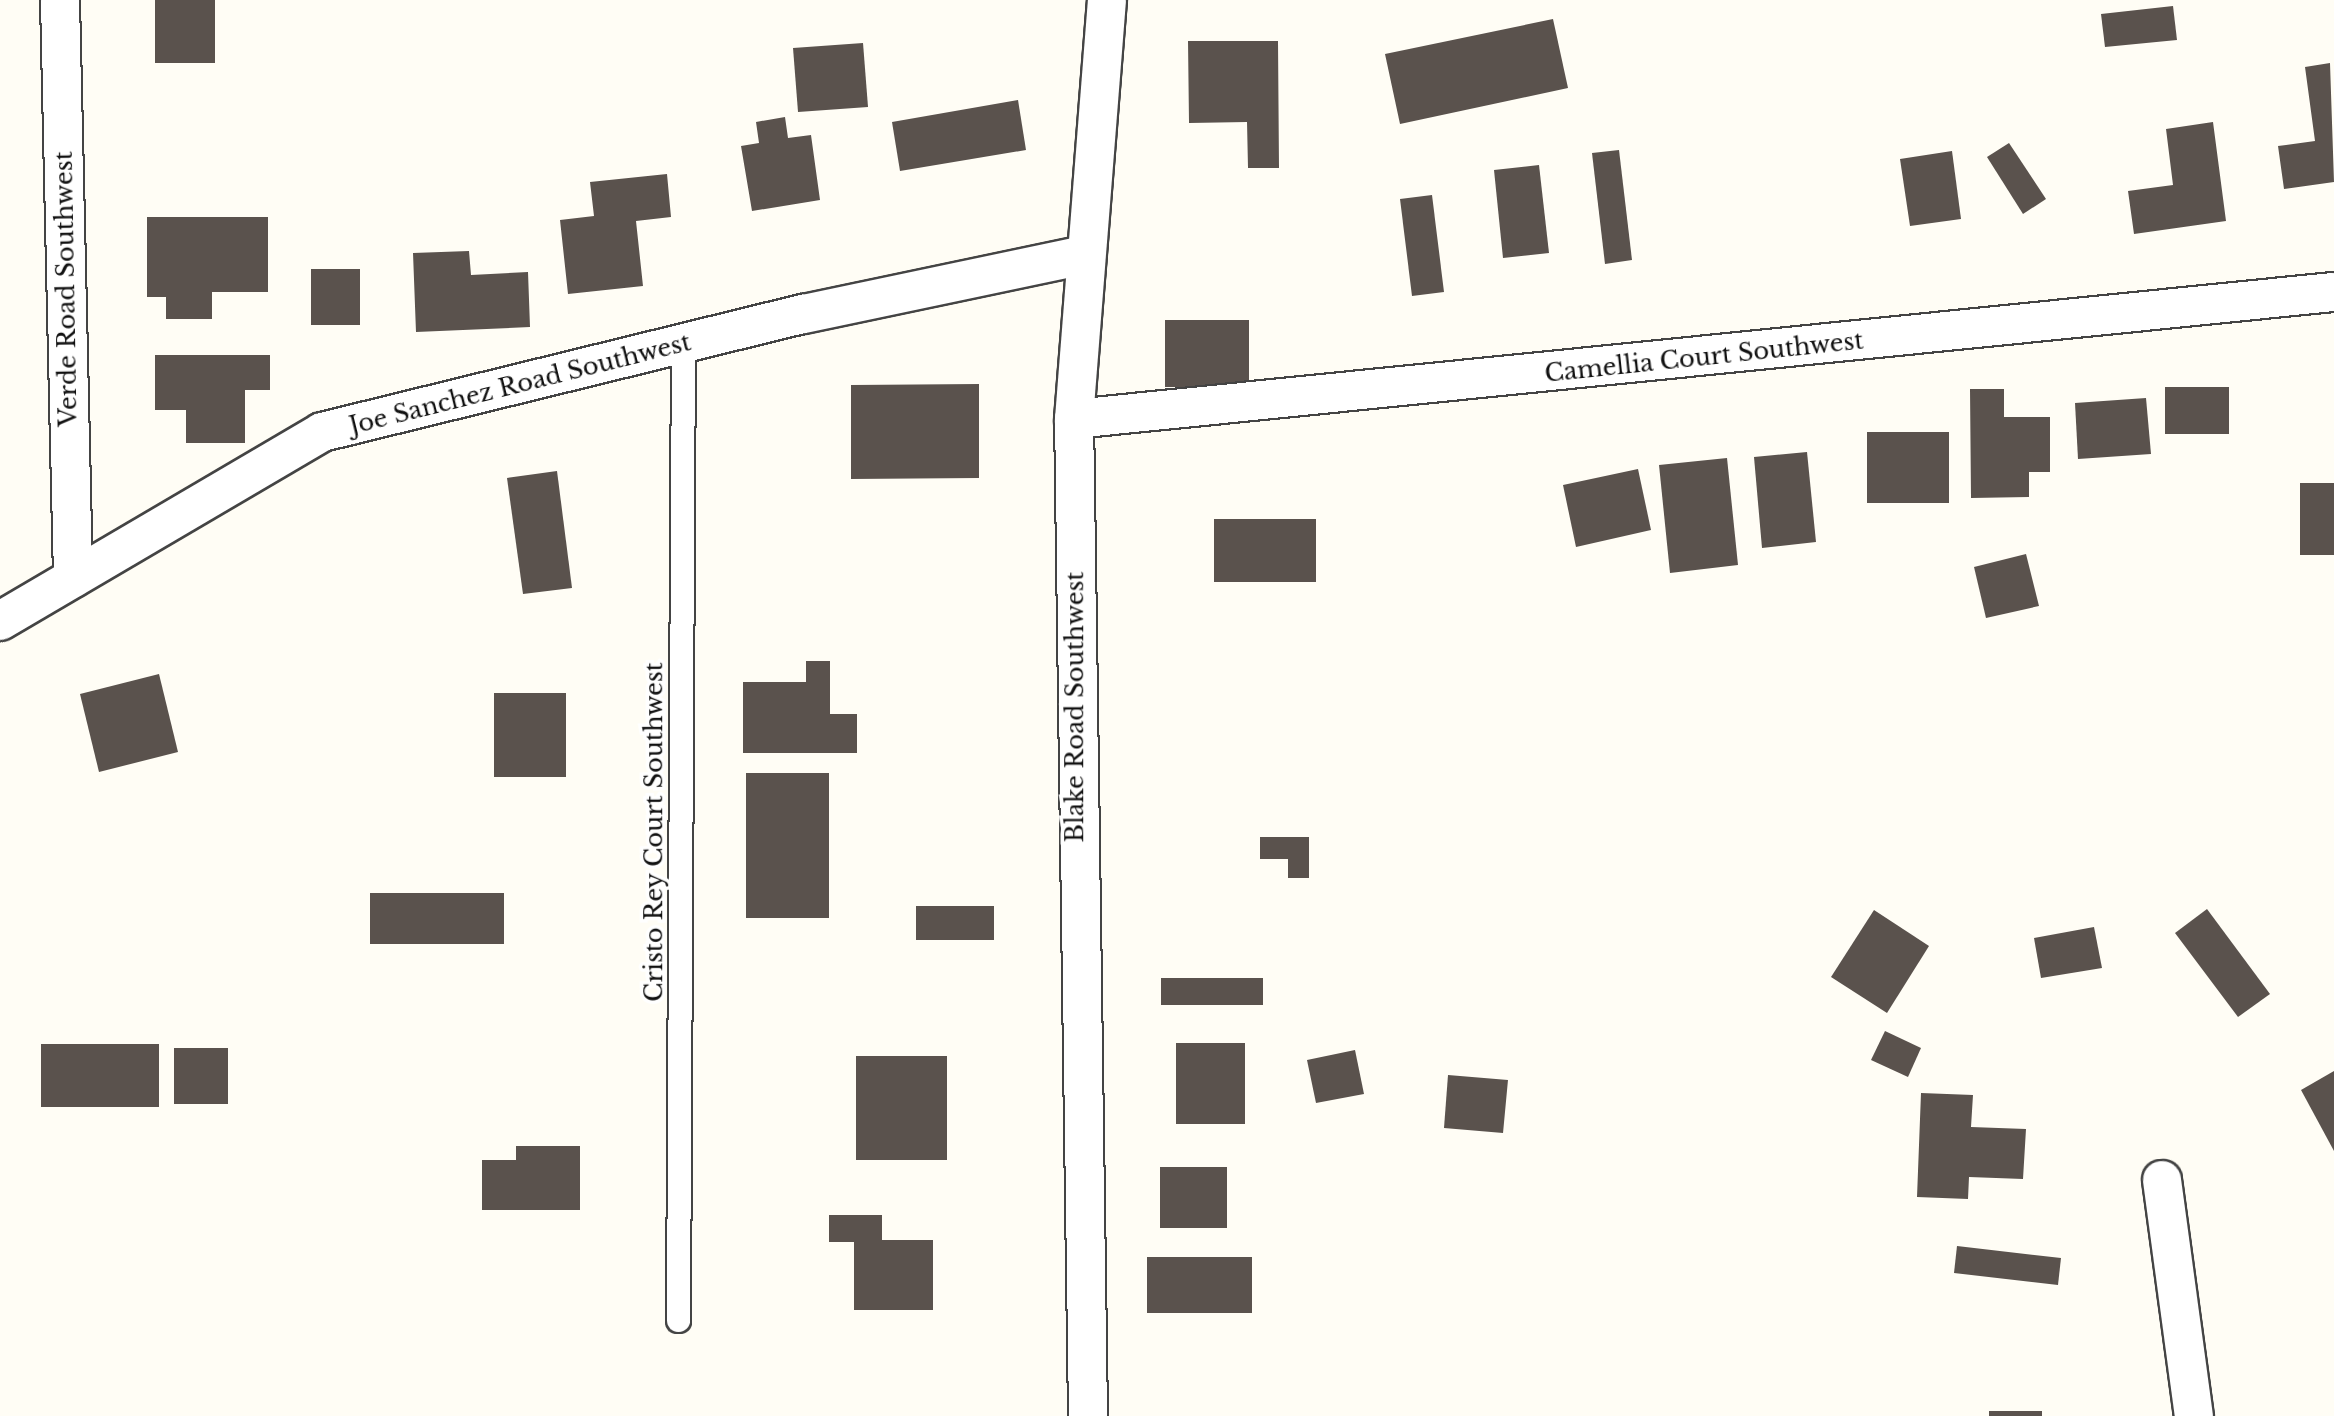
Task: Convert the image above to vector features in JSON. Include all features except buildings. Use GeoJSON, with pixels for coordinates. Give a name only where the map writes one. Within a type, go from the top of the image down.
{"type":"FeatureCollection","features":[{"type":"Feature","properties":{"kind":"street","name":"Verde Road Southwest"},"geometry":{"type":"LineString","coordinates":[[60,0],[73,578]]}},
{"type":"Feature","properties":{"kind":"street","name":"Blake Road Southwest"},"geometry":{"type":"LineString","coordinates":[[1088,1416],[1074,419],[1083,255],[1107,0]]}},
{"type":"Feature","properties":{"kind":"street","name":"Joe Sanchez Road Southwest"},"geometry":{"type":"LineString","coordinates":[[0,621],[322,432],[683,344],[1083,255]]}},
{"type":"Feature","properties":{"kind":"street","name":"Camellia Court Southwest"},"geometry":{"type":"LineString","coordinates":[[1074,419],[2334,292]]}},
{"type":"Feature","properties":{"kind":"street"},"geometry":{"type":"LineString","coordinates":[[2162,1180],[2194,1416]]}},
{"type":"Feature","properties":{"kind":"lane","name":"Cristo Rey Court Southwest"},"geometry":{"type":"LineString","coordinates":[[678,1320],[683,344]]}}]}
